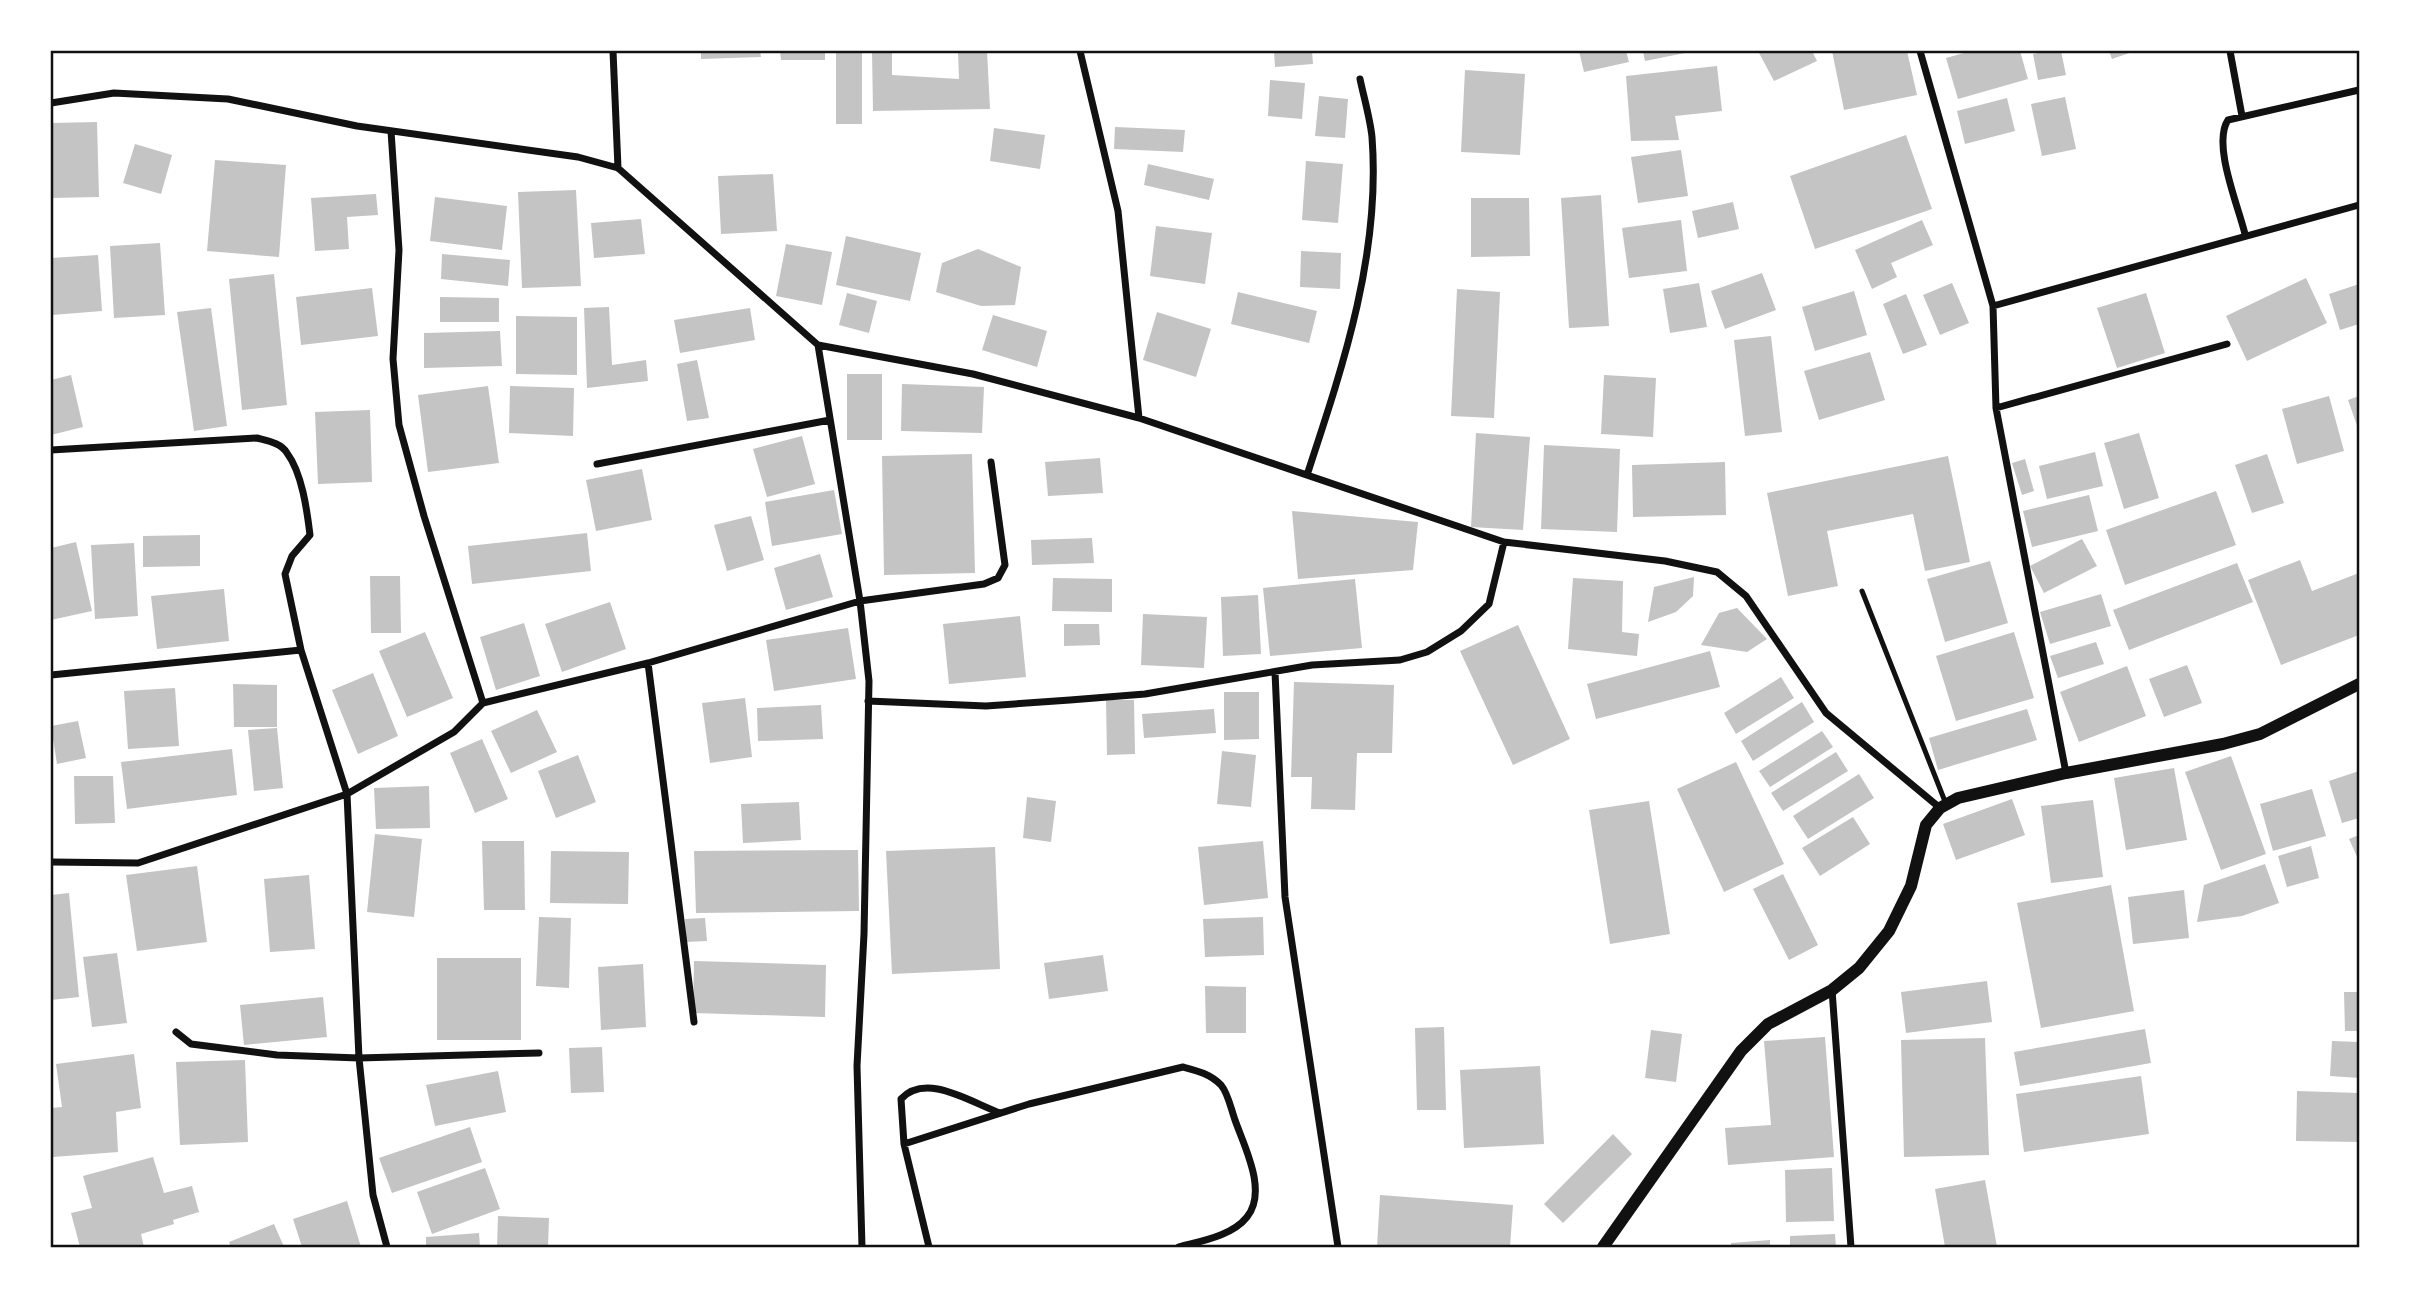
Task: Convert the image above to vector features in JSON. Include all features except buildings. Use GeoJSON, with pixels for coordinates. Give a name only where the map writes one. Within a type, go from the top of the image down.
{"type":"FeatureCollection","features":[{"type":"Feature","properties":{"kind":"street"},"geometry":{"type":"LineString","coordinates":[[613,51],[618,168]]}},
{"type":"Feature","properties":{"kind":"street"},"geometry":{"type":"LineString","coordinates":[[1080,51],[1118,211],[1139,418]]}},
{"type":"Feature","properties":{"kind":"street"},"geometry":{"type":"LineString","coordinates":[[1920,51],[1993,306],[1996,408],[2066,773]]}},
{"type":"Feature","properties":{"kind":"street"},"geometry":{"type":"LineString","coordinates":[[2230,51],[2242,116]]}},
{"type":"Feature","properties":{"kind":"street"},"geometry":{"type":"LineString","coordinates":[[1307,475],[1346,354],[1371,232],[1372,136],[1360,79]]}},
{"type":"Feature","properties":{"kind":"street"},"geometry":{"type":"LineString","coordinates":[[2245,234],[2222,146],[2221,130],[2228,120],[2359,90]]}},
{"type":"Feature","properties":{"kind":"street"},"geometry":{"type":"LineString","coordinates":[[51,103],[114,93],[228,99],[391,131],[578,157],[618,168],[818,345],[973,374],[1139,418],[1504,542],[1665,561],[1717,572],[1746,596],[1826,713],[1943,806]]}},
{"type":"Feature","properties":{"kind":"street"},"geometry":{"type":"LineString","coordinates":[[391,131],[399,250],[393,359],[399,425],[424,516],[483,703]]}},
{"type":"Feature","properties":{"kind":"street"},"geometry":{"type":"LineString","coordinates":[[1993,306],[2245,234],[2359,205]]}},
{"type":"Feature","properties":{"kind":"street"},"geometry":{"type":"LineString","coordinates":[[1996,408],[2227,344]]}},
{"type":"Feature","properties":{"kind":"street"},"geometry":{"type":"LineString","coordinates":[[818,345],[860,601],[869,701],[864,934],[857,1066],[862,1247]]}},
{"type":"Feature","properties":{"kind":"street"},"geometry":{"type":"LineString","coordinates":[[597,464],[830,420]]}},
{"type":"Feature","properties":{"kind":"street"},"geometry":{"type":"LineString","coordinates":[[51,450],[257,438],[275,443],[286,451],[294,468],[310,535],[292,556],[285,574],[301,650],[347,794],[359,1058],[373,1195],[387,1247]]}},
{"type":"Feature","properties":{"kind":"street"},"geometry":{"type":"LineString","coordinates":[[51,862],[138,863],[347,794],[454,732],[483,703],[648,663],[860,601],[984,584],[998,578],[1005,565],[991,462]]}},
{"type":"Feature","properties":{"kind":"street"},"geometry":{"type":"LineString","coordinates":[[869,701],[986,706],[1145,694],[1312,665],[1400,660],[1427,652],[1461,631],[1489,604],[1504,542]]}},
{"type":"Feature","properties":{"kind":"street"},"geometry":{"type":"LineString","coordinates":[[51,675],[301,650]]}},
{"type":"Feature","properties":{"kind":"street"},"geometry":{"type":"LineString","coordinates":[[648,663],[694,1022]]}},
{"type":"Feature","properties":{"kind":"street"},"geometry":{"type":"LineString","coordinates":[[1275,672],[1285,897],[1338,1247]]}},
{"type":"Feature","properties":{"kind":"street"},"geometry":{"type":"LineString","coordinates":[[1603,1247],[1741,1051],[1768,1024],[1832,990],[1860,968],[1889,931],[1911,886],[1926,825],[1943,806],[1958,798],[2066,773],[2223,744],[2260,734],[2359,684]]}},
{"type":"Feature","properties":{"kind":"street"},"geometry":{"type":"LineString","coordinates":[[1832,990],[1851,1247]]}},
{"type":"Feature","properties":{"kind":"street"},"geometry":{"type":"LineString","coordinates":[[176,1032],[191,1044],[277,1055],[359,1058],[540,1053]]}},
{"type":"Feature","properties":{"kind":"street"},"geometry":{"type":"LineString","coordinates":[[904,1144],[1000,1113],[1183,1067],[1206,1073],[1223,1088],[1253,1169],[1255,1200],[1248,1217],[1237,1226],[1216,1237],[1179,1247]]}},
{"type":"Feature","properties":{"kind":"street"},"geometry":{"type":"LineString","coordinates":[[929,1247],[904,1144],[901,1099],[910,1088],[928,1085],[1000,1113]]}},
{"type":"Feature","properties":{"kind":"lane"},"geometry":{"type":"LineString","coordinates":[[1862,591],[1943,806]]}}]}
